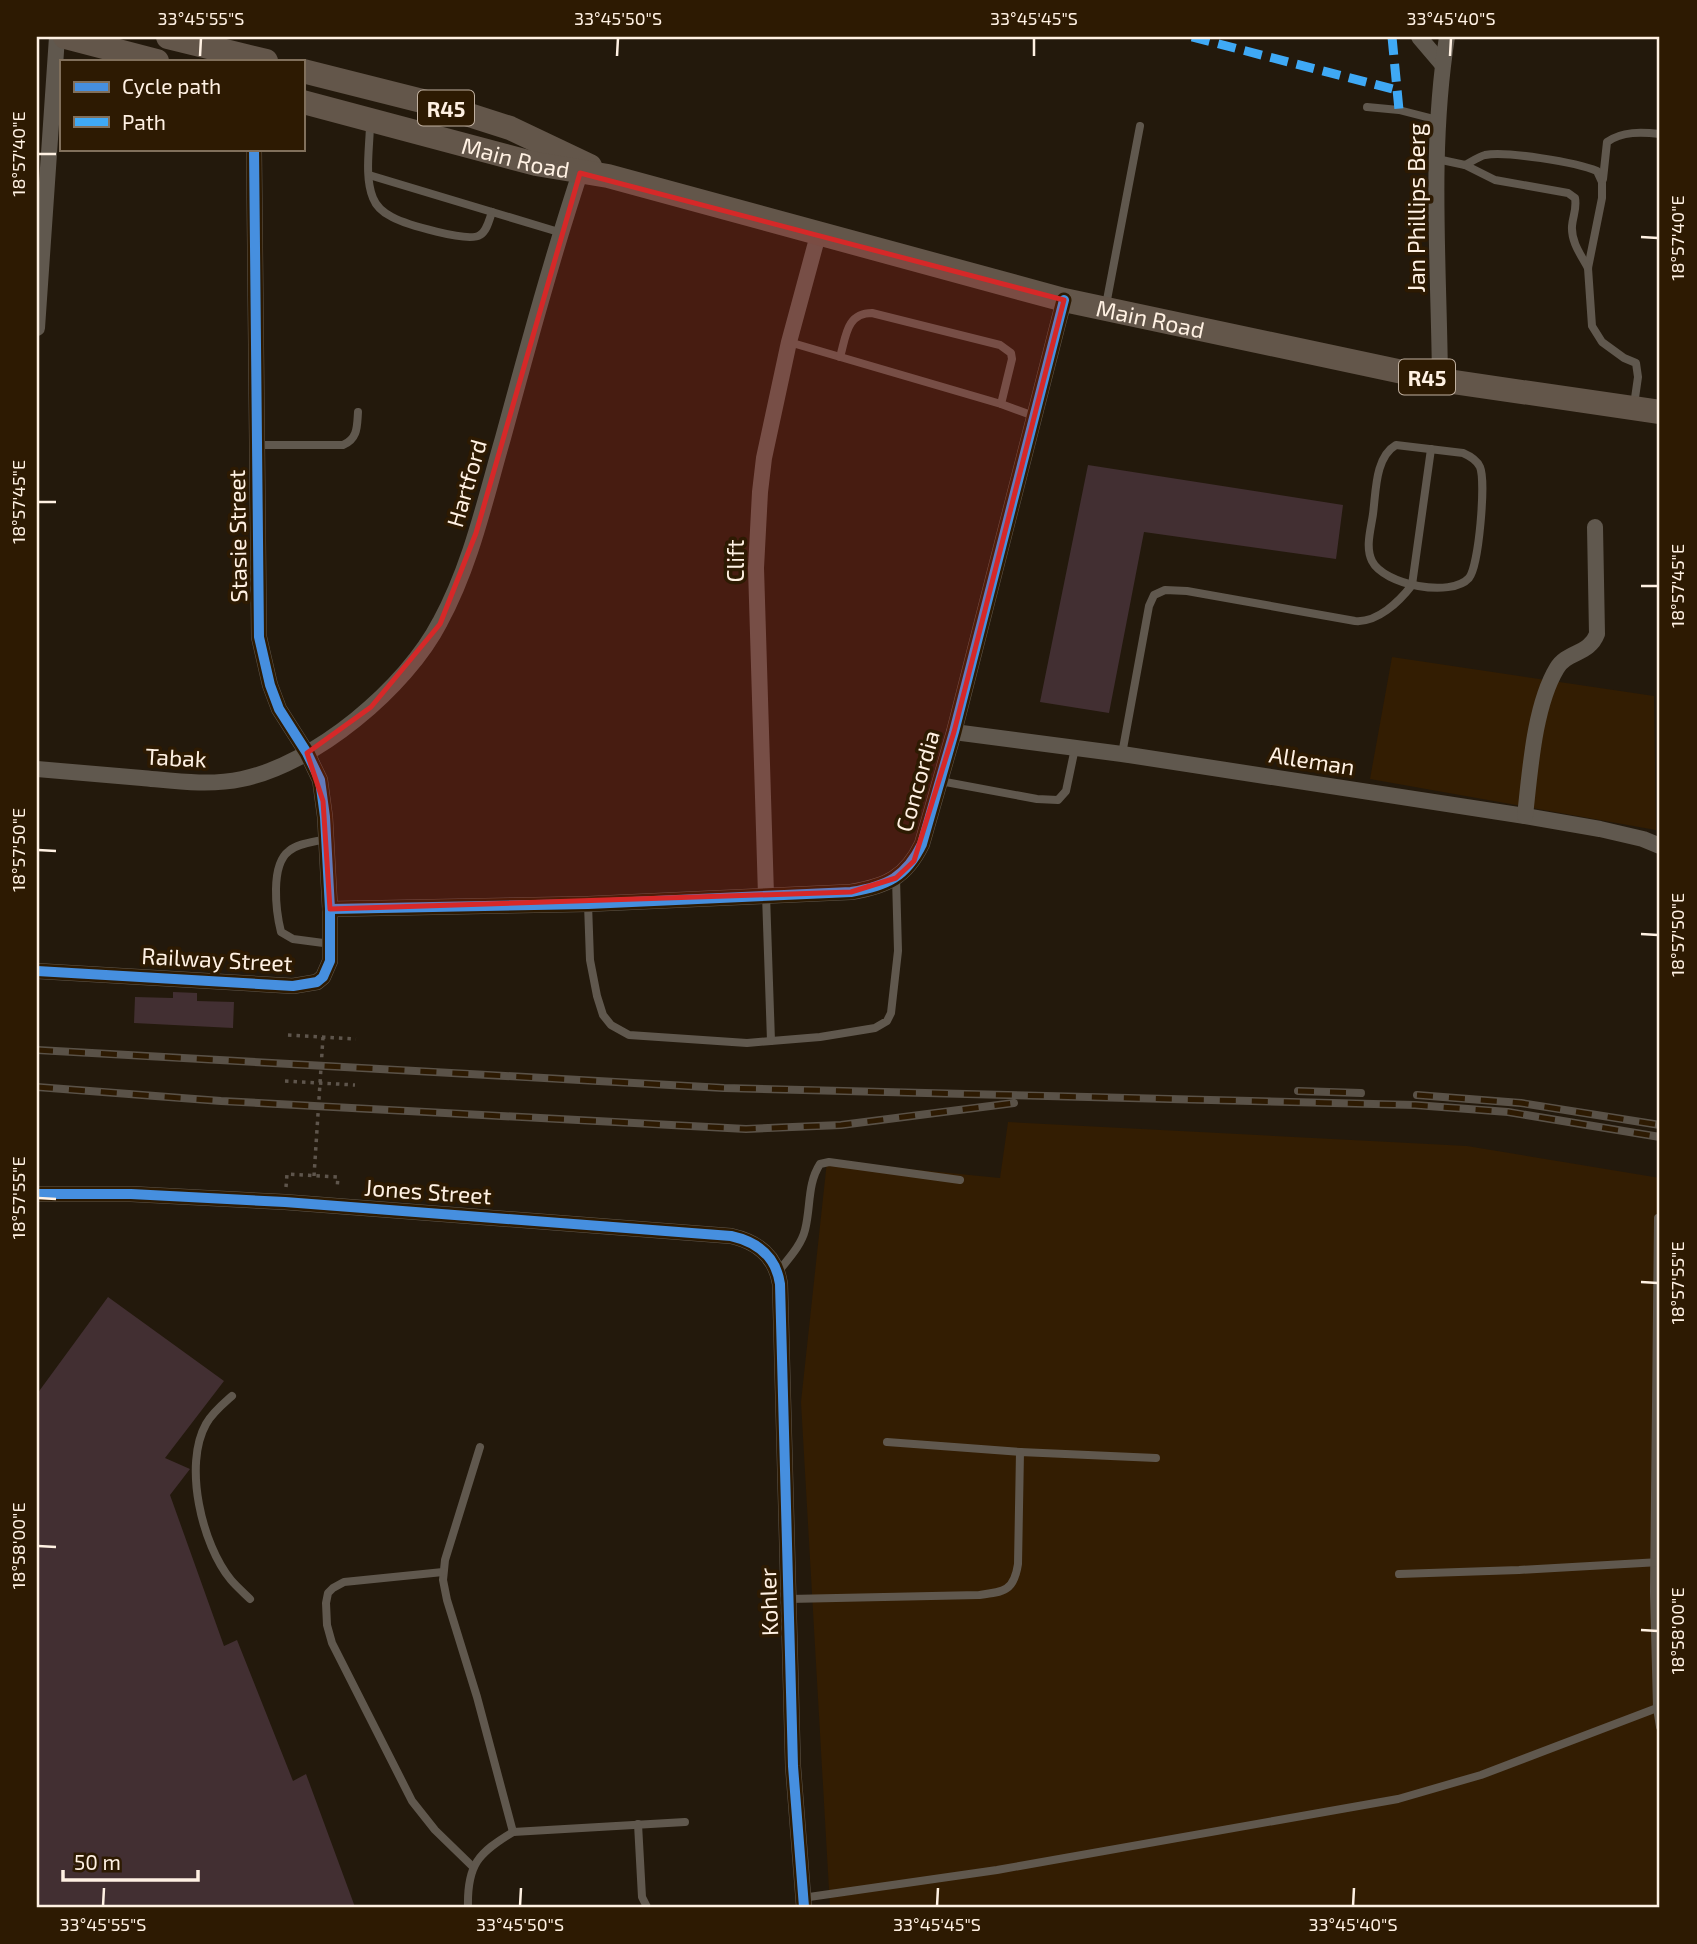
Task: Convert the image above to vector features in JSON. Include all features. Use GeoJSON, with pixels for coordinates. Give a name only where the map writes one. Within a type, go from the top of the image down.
{"type":"FeatureCollection","features":[{"type":"Feature","properties":{"kind":"main road"},"geometry":{"type":"LineString","coordinates":[[65,37],[153,60]]}},
{"type":"Feature","properties":{"kind":"main road"},"geometry":{"type":"LineString","coordinates":[[167,37],[258,60]]}},
{"type":"Feature","properties":{"kind":"main road","name":"Main Road"},"geometry":{"type":"LineString","coordinates":[[304,71],[438,105],[510,128],[582,168],[608,176],[1064,300],[1440,380],[1660,412]]}},
{"type":"Feature","properties":{"kind":"main road","name":"Main Road"},"geometry":{"type":"LineString","coordinates":[[304,102],[536,164],[582,168]]}},
{"type":"Feature","properties":{"kind":"street"},"geometry":{"type":"LineString","coordinates":[[37,328],[57,37]]}},
{"type":"Feature","properties":{"kind":"street"},"geometry":{"type":"LineString","coordinates":[[1419,37],[1442,64]]}},
{"type":"Feature","properties":{"kind":"street","name":"Jan Phillips Berg"},"geometry":{"type":"LineString","coordinates":[[1440,380],[1437,159],[1442,64],[1447,37]]}},
{"type":"Feature","properties":{"kind":"street","name":"Stasie Street"},"geometry":{"type":"LineString","coordinates":[[254,150],[259,637],[270,685],[279,709],[307,753],[320,780],[330,909]]}},
{"type":"Feature","properties":{"kind":"street","name":"Hartford"},"geometry":{"type":"LineString","coordinates":[[307,753],[371,707],[425,648],[440,624],[458,585],[476,533],[582,168]]}},
{"type":"Feature","properties":{"kind":"street","name":"Clift"},"geometry":{"type":"LineString","coordinates":[[766,895],[757,529],[764,458],[789,342],[818,235]]}},
{"type":"Feature","properties":{"kind":"street","name":"Concordia"},"geometry":{"type":"LineString","coordinates":[[896,878],[914,861],[922,844],[954,733],[1064,300]]}},
{"type":"Feature","properties":{"kind":"street"},"geometry":{"type":"LineString","coordinates":[[1525,816],[1537,728],[1555,671],[1567,658],[1594,643],[1597,634],[1595,527]]}},
{"type":"Feature","properties":{"kind":"street","name":"Alleman"},"geometry":{"type":"LineString","coordinates":[[954,733],[1122,754],[1525,816],[1626,835],[1660,846]]}},
{"type":"Feature","properties":{"kind":"street","name":"Tabak"},"geometry":{"type":"LineString","coordinates":[[37,769],[213,782],[268,772],[307,753]]}},
{"type":"Feature","properties":{"kind":"street"},"geometry":{"type":"LineString","coordinates":[[330,909],[588,904],[851,891],[874,888],[896,878]]}},
{"type":"Feature","properties":{"kind":"street","name":"Railway Street"},"geometry":{"type":"LineString","coordinates":[[37,971],[305,985],[317,982],[323,977],[330,961],[330,909]]}},
{"type":"Feature","properties":{"kind":"street","name":"Jones Street"},"geometry":{"type":"LineString","coordinates":[[37,1194],[131,1194],[336,1205],[731,1236],[755,1244],[766,1253],[778,1272]]}},
{"type":"Feature","properties":{"kind":"street","name":"Kohler"},"geometry":{"type":"LineString","coordinates":[[778,1272],[793,1766],[803,1903]]}},
{"type":"Feature","properties":{"kind":"lane"},"geometry":{"type":"LineString","coordinates":[[1367,107],[1399,110],[1438,120]]}},
{"type":"Feature","properties":{"kind":"lane"},"geometry":{"type":"LineString","coordinates":[[370,121],[369,174],[373,198],[382,210],[393,218],[465,238],[473,238],[486,230],[492,212]]}},
{"type":"Feature","properties":{"kind":"lane"},"geometry":{"type":"LineString","coordinates":[[1105,309],[1140,125]]}},
{"type":"Feature","properties":{"kind":"lane"},"geometry":{"type":"LineString","coordinates":[[1634,407],[1638,377],[1636,363],[1623,358],[1602,342],[1592,326],[1588,268],[1602,198],[1607,142],[1626,133],[1660,134]]}},
{"type":"Feature","properties":{"kind":"lane"},"geometry":{"type":"LineString","coordinates":[[1465,165],[1483,155],[1512,155],[1589,168],[1597,171],[1602,182]]}},
{"type":"Feature","properties":{"kind":"lane"},"geometry":{"type":"LineString","coordinates":[[1437,159],[1465,165],[1495,180],[1568,193],[1575,198],[1577,210],[1572,226],[1574,244],[1588,268]]}},
{"type":"Feature","properties":{"kind":"lane"},"geometry":{"type":"LineString","coordinates":[[369,174],[562,233]]}},
{"type":"Feature","properties":{"kind":"lane"},"geometry":{"type":"LineString","coordinates":[[840,357],[851,322],[856,315],[862,313],[872,313],[990,342],[1007,348],[1011,353],[1012,359],[1001,404]]}},
{"type":"Feature","properties":{"kind":"lane"},"geometry":{"type":"LineString","coordinates":[[789,342],[1034,416]]}},
{"type":"Feature","properties":{"kind":"lane"},"geometry":{"type":"LineString","coordinates":[[257,445],[343,445],[352,440],[357,429],[358,412]]}},
{"type":"Feature","properties":{"kind":"lane"},"geometry":{"type":"LineString","coordinates":[[1396,445],[1463,453],[1479,466],[1482,489],[1478,551],[1472,573],[1462,583],[1442,587],[1412,584],[1386,577],[1371,559],[1370,540],[1379,474],[1384,458],[1389,449],[1396,445]]}},
{"type":"Feature","properties":{"kind":"lane"},"geometry":{"type":"LineString","coordinates":[[1122,754],[1149,606],[1154,595],[1165,590],[1187,591],[1364,622],[1384,611],[1412,584],[1431,449]]}},
{"type":"Feature","properties":{"kind":"lane"},"geometry":{"type":"LineString","coordinates":[[940,781],[1037,799],[1058,800],[1066,791],[1075,748]]}},
{"type":"Feature","properties":{"kind":"lane"},"geometry":{"type":"LineString","coordinates":[[326,839],[288,851],[281,861],[276,885],[279,924],[285,937],[331,944]]}},
{"type":"Feature","properties":{"kind":"lane"},"geometry":{"type":"LineString","coordinates":[[588,904],[590,960],[597,996],[603,1015],[620,1031],[639,1037],[747,1043],[820,1037],[875,1028],[887,1021],[892,1004],[898,951],[896,878]]}},
{"type":"Feature","properties":{"kind":"lane"},"geometry":{"type":"LineString","coordinates":[[766,895],[771,1041]]}},
{"type":"Feature","properties":{"kind":"lane"},"geometry":{"type":"LineString","coordinates":[[778,1272],[805,1232],[811,1185],[820,1164],[829,1162],[960,1180]]}},
{"type":"Feature","properties":{"kind":"lane"},"geometry":{"type":"LineString","coordinates":[[1658,1219],[1657,1708],[1660,1727]]}},
{"type":"Feature","properties":{"kind":"lane"},"geometry":{"type":"LineString","coordinates":[[232,1396],[211,1416],[200,1440],[197,1453],[198,1492],[203,1524],[217,1557],[231,1580],[250,1599]]}},
{"type":"Feature","properties":{"kind":"lane"},"geometry":{"type":"LineString","coordinates":[[887,1443],[1156,1458]]}},
{"type":"Feature","properties":{"kind":"lane"},"geometry":{"type":"LineString","coordinates":[[480,1447],[443,1572],[447,1600],[477,1697],[513,1832]]}},
{"type":"Feature","properties":{"kind":"lane"},"geometry":{"type":"LineString","coordinates":[[789,1599],[979,1595],[1004,1591],[1014,1580],[1018,1564],[1020,1452]]}},
{"type":"Feature","properties":{"kind":"lane"},"geometry":{"type":"LineString","coordinates":[[1399,1574],[1657,1562]]}},
{"type":"Feature","properties":{"kind":"lane"},"geometry":{"type":"LineString","coordinates":[[443,1572],[344,1582],[328,1593],[325,1612],[332,1643],[412,1801],[435,1830],[472,1866]]}},
{"type":"Feature","properties":{"kind":"lane"},"geometry":{"type":"LineString","coordinates":[[803,1903],[1398,1798],[1481,1775],[1657,1708]]}},
{"type":"Feature","properties":{"kind":"lane"},"geometry":{"type":"LineString","coordinates":[[468,1907],[468,1882],[472,1866],[492,1845],[513,1832],[685,1822]]}},
{"type":"Feature","properties":{"kind":"lane"},"geometry":{"type":"LineString","coordinates":[[638,1824],[642,1897],[647,1907]]}},
{"type":"Feature","properties":{"kind":"path"},"geometry":{"type":"LineString","coordinates":[[288,1035],[356,1039]]}},
{"type":"Feature","properties":{"kind":"path"},"geometry":{"type":"LineString","coordinates":[[314,1176],[323,1037]]}},
{"type":"Feature","properties":{"kind":"path"},"geometry":{"type":"LineString","coordinates":[[285,1081],[355,1085]]}},
{"type":"Feature","properties":{"kind":"path"},"geometry":{"type":"LineString","coordinates":[[285,1202],[287,1174],[338,1177],[336,1205]]}},
{"type":"Feature","properties":{"kind":"highlighted area"},"geometry":{"type":"Polygon","coordinates":[[[580,173],[1064,300],[954,732],[914,861],[896,878],[851,892],[330,909],[323,801],[307,753],[371,707],[440,624],[476,533],[580,173]]]}},
{"type":"Feature","properties":{"kind":"shaded area"},"geometry":{"type":"Polygon","coordinates":[[[1392,657],[1654,696],[1656,830],[1370,779],[1392,657]]]}},
{"type":"Feature","properties":{"kind":"shaded area"},"geometry":{"type":"Polygon","coordinates":[[[1008,1122],[1467,1146],[1660,1178],[1660,1907],[830,1907],[801,1402],[827,1161],[1000,1178],[1008,1122]]]}},
{"type":"Feature","properties":{"kind":"building"},"geometry":{"type":"Polygon","coordinates":[[[1088,465],[1343,505],[1336,559],[1144,532],[1109,713],[1040,702],[1088,465]]]}},
{"type":"Feature","properties":{"kind":"building"},"geometry":{"type":"Polygon","coordinates":[[[173,992],[197,993],[197,1001],[234,1002],[233,1028],[134,1023],[135,997],[173,998],[173,992]]]}},
{"type":"Feature","properties":{"kind":"building"},"geometry":{"type":"Polygon","coordinates":[[[108,1297],[224,1381],[165,1458],[190,1469],[170,1495],[224,1646],[237,1640],[293,1781],[306,1774],[355,1907],[37,1907],[37,1394],[108,1297]]]}},
{"type":"Feature","properties":{"kind":"railway"},"geometry":{"type":"LineString","coordinates":[[37,1050],[724,1088],[1415,1105],[1508,1112],[1660,1137]]}},
{"type":"Feature","properties":{"kind":"railway"},"geometry":{"type":"LineString","coordinates":[[37,1087],[221,1101],[746,1129],[841,1125],[1014,1103]]}},
{"type":"Feature","properties":{"kind":"railway"},"geometry":{"type":"LineString","coordinates":[[1298,1091],[1361,1093]]}},
{"type":"Feature","properties":{"kind":"railway"},"geometry":{"type":"LineString","coordinates":[[1417,1095],[1521,1103],[1660,1125]]}},
{"type":"Feature","properties":{"kind":"marked path"},"geometry":{"type":"LineString","coordinates":[[1192,37],[1397,90]]}},
{"type":"Feature","properties":{"kind":"marked path"},"geometry":{"type":"LineString","coordinates":[[1392,37],[1399,110]]}},
{"type":"Feature","properties":{"kind":"cycle path"},"geometry":{"type":"LineString","coordinates":[[37,971],[293,986],[317,982],[323,977],[330,961],[325,817],[320,780],[307,753],[279,709],[270,685],[259,637],[254,150]]}},
{"type":"Feature","properties":{"kind":"cycle path"},"geometry":{"type":"LineString","coordinates":[[330,909],[588,904],[851,892],[875,887],[902,872],[922,844],[954,732],[1064,300]]}},
{"type":"Feature","properties":{"kind":"cycle path"},"geometry":{"type":"LineString","coordinates":[[37,1194],[131,1194],[285,1202],[731,1236],[749,1242],[764,1252],[774,1266],[780,1284],[793,1766],[804,1907]]}}]}
